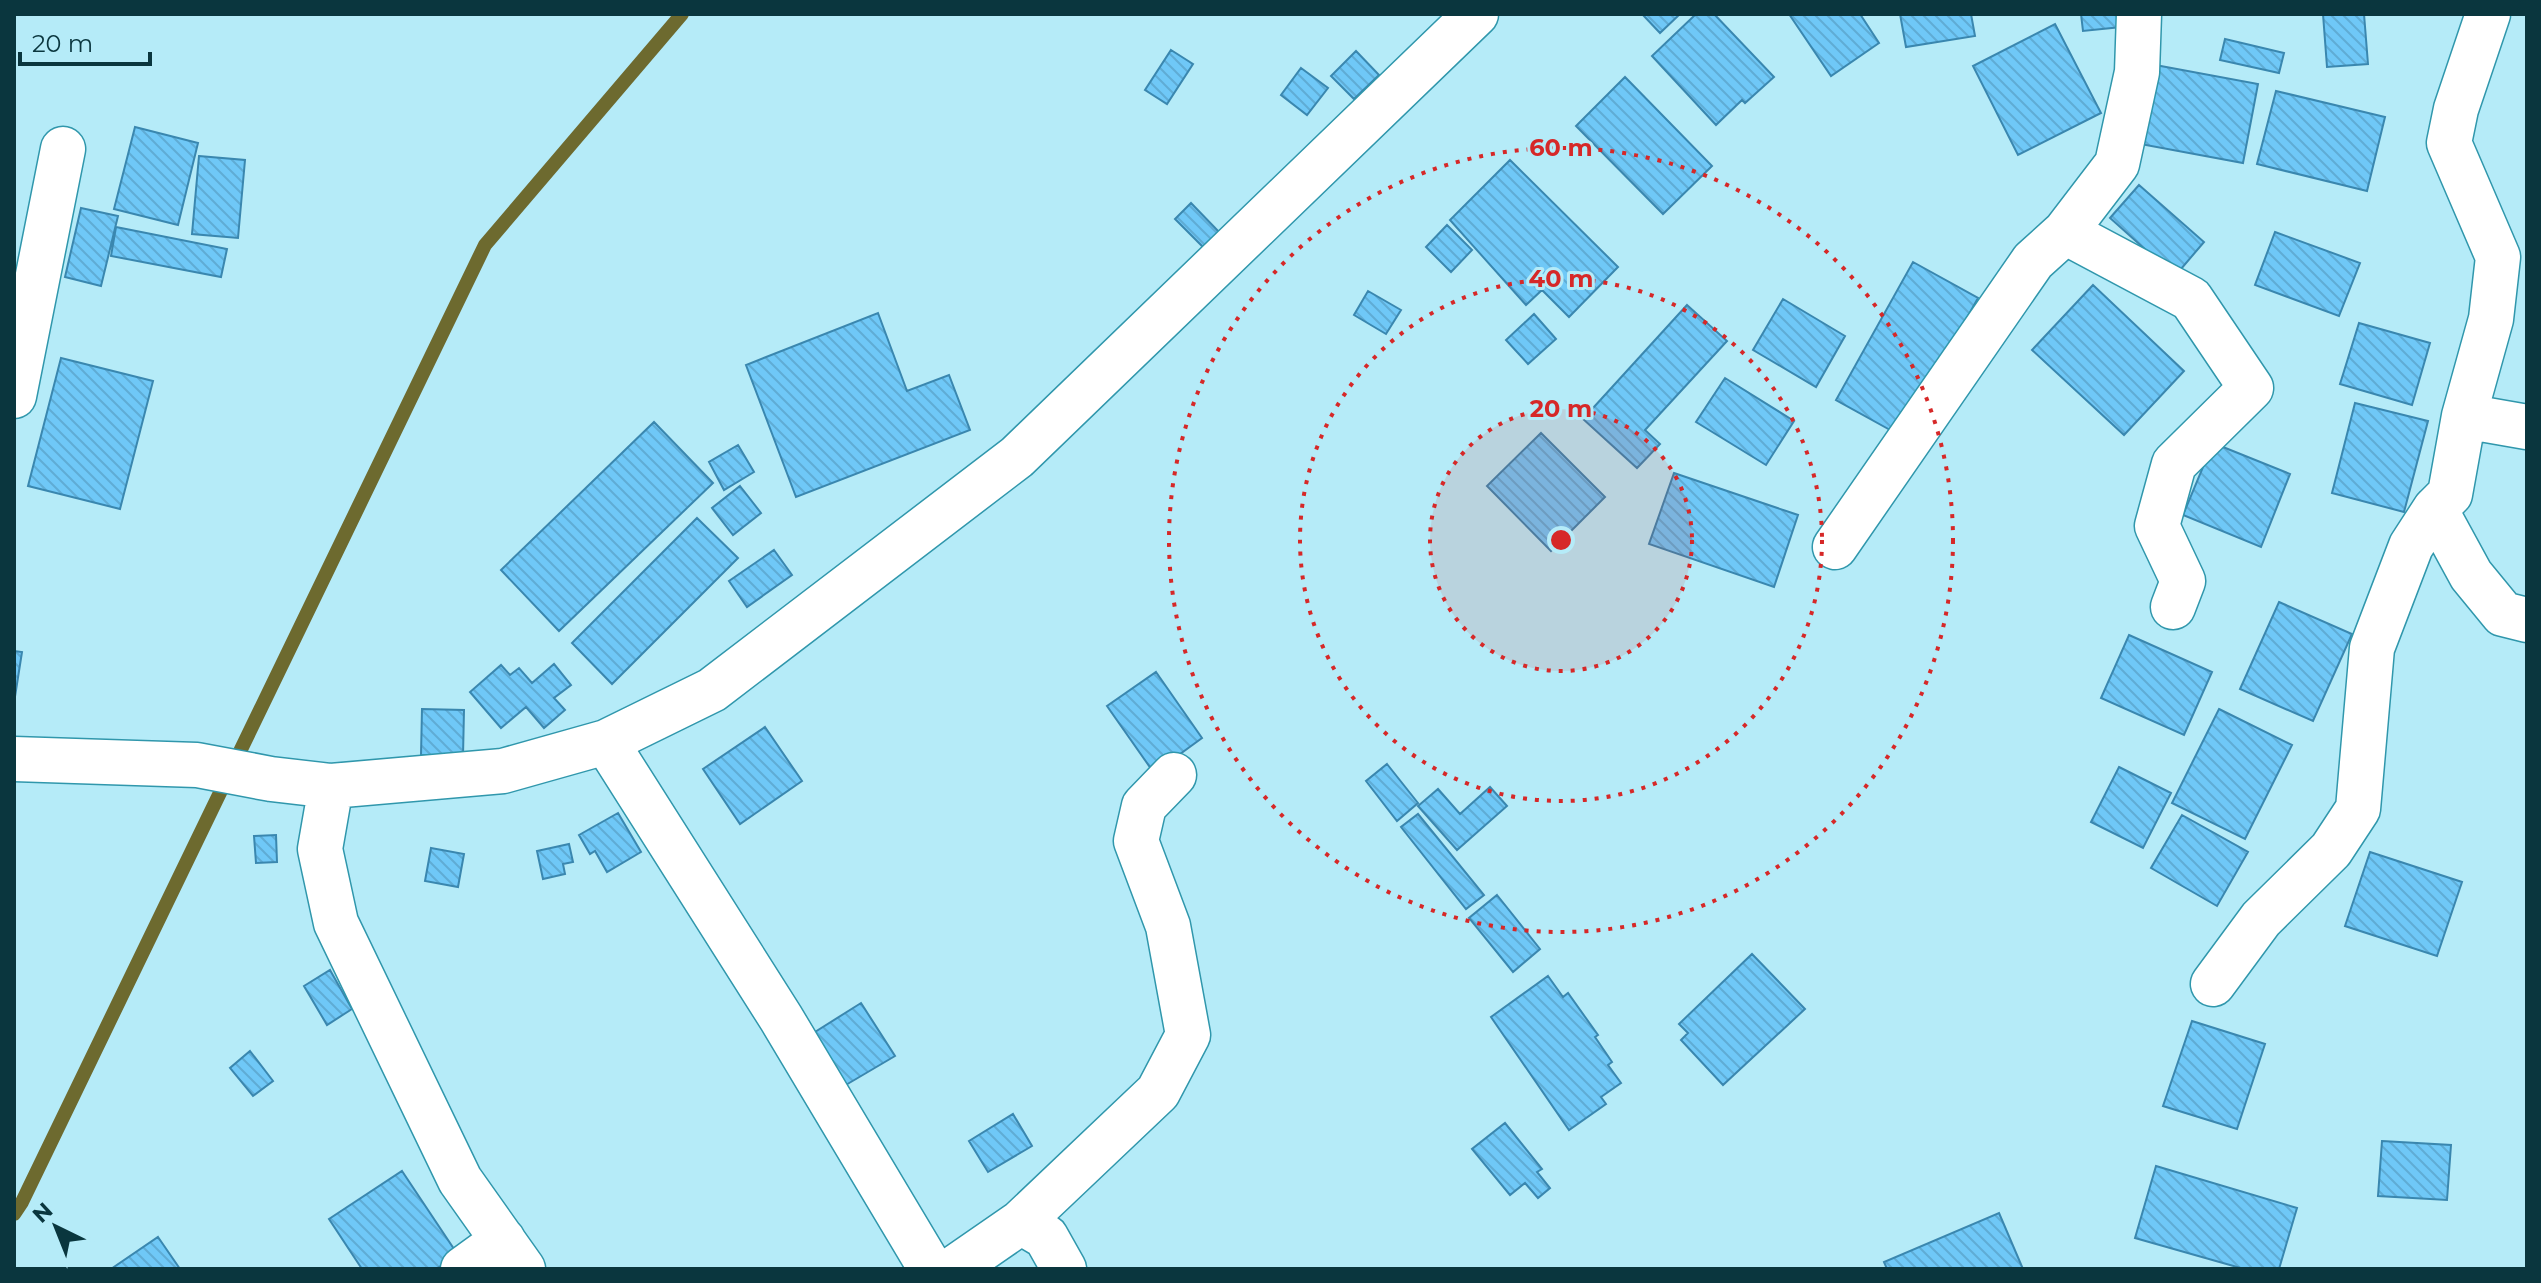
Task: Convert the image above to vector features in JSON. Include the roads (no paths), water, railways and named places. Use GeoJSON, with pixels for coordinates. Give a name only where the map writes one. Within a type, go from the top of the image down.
{"type":"FeatureCollection","features":[{"type":"Feature","properties":{"kind":"street"},"geometry":{"type":"LineString","coordinates":[[14,759],[197,765],[331,786],[503,771],[606,742],[712,690],[1017,457],[1476,14]]}},
{"type":"Feature","properties":{"kind":"street"},"geometry":{"type":"LineString","coordinates":[[1835,547],[2033,261],[2065,232],[2117,164],[2137,72],[2139,14]]}},
{"type":"Feature","properties":{"kind":"street"},"geometry":{"type":"LineString","coordinates":[[2213,984],[2261,919],[2331,850],[2358,809],[2372,648],[2411,546],[2435,509],[2450,494],[2464,416],[2491,319],[2498,257],[2449,143],[2456,109],[2488,14]]}},
{"type":"Feature","properties":{"kind":"street"},"geometry":{"type":"LineString","coordinates":[[15,382],[63,149]]}},
{"type":"Feature","properties":{"kind":"street"},"geometry":{"type":"LineString","coordinates":[[2065,232],[2191,299],[2251,388],[2174,464],[2157,526],[2183,581],[2173,607]]}},
{"type":"Feature","properties":{"kind":"street"},"geometry":{"type":"LineString","coordinates":[[2464,416],[2527,427]]}},
{"type":"Feature","properties":{"kind":"street"},"geometry":{"type":"LineString","coordinates":[[2435,509],[2471,575],[2503,614],[2527,620]]}},
{"type":"Feature","properties":{"kind":"street"},"geometry":{"type":"LineString","coordinates":[[606,742],[781,1018],[931,1269]]}},
{"type":"Feature","properties":{"kind":"street"},"geometry":{"type":"LineString","coordinates":[[953,1269],[1021,1222],[1158,1092],[1188,1035],[1168,926],[1136,841],[1144,806],[1174,775]]}},
{"type":"Feature","properties":{"kind":"street"},"geometry":{"type":"LineString","coordinates":[[331,786],[320,849],[336,923],[460,1180],[513,1255],[463,1269]]}},
{"type":"Feature","properties":{"kind":"street"},"geometry":{"type":"LineString","coordinates":[[1021,1222],[1046,1237],[1064,1269]]}},
{"type":"Feature","properties":{"kind":"waterway"},"geometry":{"type":"LineString","coordinates":[[14,1214],[485,245],[682,14]]}}]}
